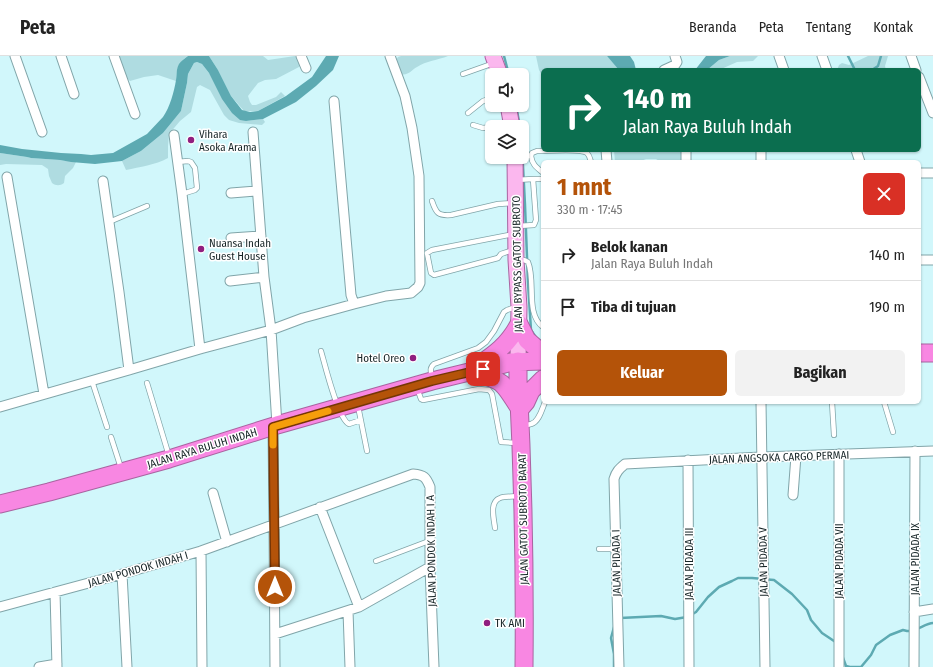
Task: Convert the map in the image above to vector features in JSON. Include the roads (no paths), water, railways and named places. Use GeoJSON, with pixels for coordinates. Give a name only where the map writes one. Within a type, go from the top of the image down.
{"type":"FeatureCollection","features":[{"type":"Feature","properties":{"kind":"highway"},"geometry":{"type":"LineString","coordinates":[[519,324],[527,340],[541,352]]}},
{"type":"Feature","properties":{"kind":"highway"},"geometry":{"type":"LineString","coordinates":[[469,372],[499,350],[513,335],[519,324]]}},
{"type":"Feature","properties":{"kind":"highway"},"geometry":{"type":"LineString","coordinates":[[921,353],[933,353]]}},
{"type":"Feature","properties":{"kind":"highway"},"geometry":{"type":"LineString","coordinates":[[518,366],[541,361]]}},
{"type":"Feature","properties":{"kind":"highway","name":"JALAN RAYA BULUH INDAH"},"geometry":{"type":"LineString","coordinates":[[0,504],[170,459],[357,402],[469,372],[511,362],[518,366]]}},
{"type":"Feature","properties":{"kind":"highway"},"geometry":{"type":"LineString","coordinates":[[921,362],[933,362]]}},
{"type":"Feature","properties":{"kind":"highway"},"geometry":{"type":"LineString","coordinates":[[518,366],[541,370]]}},
{"type":"Feature","properties":{"kind":"highway","name":"JALAN GATOT SUBROTO BARAT"},"geometry":{"type":"LineString","coordinates":[[518,366],[523,496],[525,607],[524,667]]}},
{"type":"Feature","properties":{"kind":"highway"},"geometry":{"type":"LineString","coordinates":[[469,372],[501,383],[509,392],[520,417]]}},
{"type":"Feature","properties":{"kind":"highway"},"geometry":{"type":"LineString","coordinates":[[520,417],[531,391],[541,381]]}},
{"type":"Feature","properties":{"kind":"main road","name":"JALAN BYPASS GATOT SUBROTO"},"geometry":{"type":"LineString","coordinates":[[515,164],[516,254],[519,307],[518,366]]}},
{"type":"Feature","properties":{"kind":"street"},"geometry":{"type":"LineString","coordinates":[[16,56],[42,132]]}},
{"type":"Feature","properties":{"kind":"street"},"geometry":{"type":"LineString","coordinates":[[61,56],[74,94]]}},
{"type":"Feature","properties":{"kind":"street"},"geometry":{"type":"LineString","coordinates":[[114,56],[135,114]]}},
{"type":"Feature","properties":{"kind":"street"},"geometry":{"type":"LineString","coordinates":[[301,56],[306,68]]}},
{"type":"Feature","properties":{"kind":"street"},"geometry":{"type":"LineString","coordinates":[[0,408],[200,349],[271,330],[303,318],[386,296],[411,293],[418,287],[420,283],[419,176],[412,128],[405,96],[390,56]]}},
{"type":"Feature","properties":{"kind":"street"},"geometry":{"type":"LineString","coordinates":[[669,68],[676,65],[675,56]]}},
{"type":"Feature","properties":{"kind":"street"},"geometry":{"type":"LineString","coordinates":[[779,56],[783,68]]}},
{"type":"Feature","properties":{"kind":"street"},"geometry":{"type":"LineString","coordinates":[[822,56],[826,68]]}},
{"type":"Feature","properties":{"kind":"street"},"geometry":{"type":"LineString","coordinates":[[911,56],[915,68]]}},
{"type":"Feature","properties":{"kind":"street"},"geometry":{"type":"LineString","coordinates":[[921,82],[933,113]]}},
{"type":"Feature","properties":{"kind":"street"},"geometry":{"type":"LineString","coordinates":[[334,101],[351,295],[354,304]]}},
{"type":"Feature","properties":{"kind":"street"},"geometry":{"type":"LineString","coordinates":[[253,132],[264,277],[271,330],[275,426],[275,667]]}},
{"type":"Feature","properties":{"kind":"street"},"geometry":{"type":"LineString","coordinates":[[174,135],[200,349]]}},
{"type":"Feature","properties":{"kind":"street"},"geometry":{"type":"LineString","coordinates":[[921,173],[933,173]]}},
{"type":"Feature","properties":{"kind":"street"},"geometry":{"type":"LineString","coordinates":[[7,177],[44,394]]}},
{"type":"Feature","properties":{"kind":"street"},"geometry":{"type":"LineString","coordinates":[[103,181],[129,370]]}},
{"type":"Feature","properties":{"kind":"street"},"geometry":{"type":"LineString","coordinates":[[231,193],[257,192]]}},
{"type":"Feature","properties":{"kind":"street"},"geometry":{"type":"LineString","coordinates":[[231,238],[261,236]]}},
{"type":"Feature","properties":{"kind":"street"},"geometry":{"type":"LineString","coordinates":[[921,260],[933,260]]}},
{"type":"Feature","properties":{"kind":"street"},"geometry":{"type":"LineString","coordinates":[[230,281],[264,277]]}},
{"type":"Feature","properties":{"kind":"street","name":"JALAN PIDADA V"},"geometry":{"type":"LineString","coordinates":[[761,404],[765,667]]}},
{"type":"Feature","properties":{"kind":"street","name":"JALAN PIDADA IX"},"geometry":{"type":"LineString","coordinates":[[914,667],[915,451]]}},
{"type":"Feature","properties":{"kind":"street","name":"JALAN ANGSOKA CARGO PERMAI"},"geometry":{"type":"LineString","coordinates":[[626,464],[688,460],[933,451]]}},
{"type":"Feature","properties":{"kind":"street","name":"JALAN PIDADA VII"},"geometry":{"type":"LineString","coordinates":[[838,667],[839,454]]}},
{"type":"Feature","properties":{"kind":"street"},"geometry":{"type":"LineString","coordinates":[[793,495],[796,456]]}},
{"type":"Feature","properties":{"kind":"street","name":"JALAN PIDADA III"},"geometry":{"type":"LineString","coordinates":[[688,460],[689,667]]}},
{"type":"Feature","properties":{"kind":"street","name":"JALAN PIDADA I"},"geometry":{"type":"LineString","coordinates":[[619,667],[614,479],[620,468],[626,464]]}},
{"type":"Feature","properties":{"kind":"street","name":"JALAN PONDOK INDAH I A"},"geometry":{"type":"LineString","coordinates":[[274,525],[413,474],[424,476],[430,487],[430,567],[434,667]]}},
{"type":"Feature","properties":{"kind":"street"},"geometry":{"type":"LineString","coordinates":[[213,493],[227,542]]}},
{"type":"Feature","properties":{"kind":"street"},"geometry":{"type":"LineString","coordinates":[[320,508],[359,607]]}},
{"type":"Feature","properties":{"kind":"street","name":"JALAN PONDOK INDAH I"},"geometry":{"type":"LineString","coordinates":[[0,607],[201,551],[274,525]]}},
{"type":"Feature","properties":{"kind":"street"},"geometry":{"type":"LineString","coordinates":[[201,551],[202,667]]}},
{"type":"Feature","properties":{"kind":"street"},"geometry":{"type":"LineString","coordinates":[[275,634],[359,607],[430,567]]}},
{"type":"Feature","properties":{"kind":"street"},"geometry":{"type":"LineString","coordinates":[[122,574],[127,667]]}},
{"type":"Feature","properties":{"kind":"street"},"geometry":{"type":"LineString","coordinates":[[39,667],[57,666],[56,592]]}},
{"type":"Feature","properties":{"kind":"street"},"geometry":{"type":"LineString","coordinates":[[914,612],[933,609]]}},
{"type":"Feature","properties":{"kind":"street"},"geometry":{"type":"LineString","coordinates":[[348,611],[350,667]]}},
{"type":"Feature","properties":{"kind":"lane"},"geometry":{"type":"LineString","coordinates":[[463,74],[496,65]]}},
{"type":"Feature","properties":{"kind":"lane"},"geometry":{"type":"LineString","coordinates":[[468,113],[485,100]]}},
{"type":"Feature","properties":{"kind":"lane"},"geometry":{"type":"LineString","coordinates":[[473,125],[485,128]]}},
{"type":"Feature","properties":{"kind":"lane"},"geometry":{"type":"LineString","coordinates":[[541,151],[532,153],[531,156],[535,167],[541,171]]}},
{"type":"Feature","properties":{"kind":"lane"},"geometry":{"type":"LineString","coordinates":[[585,152],[588,153],[590,160]]}},
{"type":"Feature","properties":{"kind":"lane"},"geometry":{"type":"LineString","coordinates":[[178,162],[191,162],[195,168],[197,188],[182,194]]}},
{"type":"Feature","properties":{"kind":"lane"},"geometry":{"type":"LineString","coordinates":[[515,180],[541,179]]}},
{"type":"Feature","properties":{"kind":"lane"},"geometry":{"type":"LineString","coordinates":[[533,180],[536,220],[531,226],[432,250],[427,253],[431,273],[434,275],[498,258],[504,252],[516,254],[528,262],[531,268],[532,306],[541,326]]}},
{"type":"Feature","properties":{"kind":"lane"},"geometry":{"type":"LineString","coordinates":[[432,201],[435,211],[444,216],[498,204],[516,203]]}},
{"type":"Feature","properties":{"kind":"lane"},"geometry":{"type":"LineString","coordinates":[[109,222],[147,206]]}},
{"type":"Feature","properties":{"kind":"lane"},"geometry":{"type":"LineString","coordinates":[[519,307],[504,312],[494,331],[486,342],[478,348],[434,364],[430,369],[424,384],[421,398],[423,400],[480,389],[489,390],[492,394],[501,442],[521,443]]}},
{"type":"Feature","properties":{"kind":"lane"},"geometry":{"type":"LineString","coordinates":[[321,351],[338,408],[346,423],[349,424],[361,420]]}},
{"type":"Feature","properties":{"kind":"lane"},"geometry":{"type":"LineString","coordinates":[[92,381],[107,426]]}},
{"type":"Feature","properties":{"kind":"lane"},"geometry":{"type":"LineString","coordinates":[[147,383],[170,459]]}},
{"type":"Feature","properties":{"kind":"lane"},"geometry":{"type":"LineString","coordinates":[[357,402],[368,451]]}},
{"type":"Feature","properties":{"kind":"lane"},"geometry":{"type":"LineString","coordinates":[[520,417],[531,424],[534,423],[544,404]]}},
{"type":"Feature","properties":{"kind":"lane"},"geometry":{"type":"LineString","coordinates":[[832,404],[834,435]]}},
{"type":"Feature","properties":{"kind":"lane"},"geometry":{"type":"LineString","coordinates":[[885,404],[893,432]]}},
{"type":"Feature","properties":{"kind":"lane"},"geometry":{"type":"LineString","coordinates":[[111,437],[123,472]]}},
{"type":"Feature","properties":{"kind":"lane"},"geometry":{"type":"LineString","coordinates":[[495,528],[493,506],[495,501],[500,498],[523,496]]}},
{"type":"Feature","properties":{"kind":"lane"},"geometry":{"type":"LineString","coordinates":[[376,561],[430,540]]}},
{"type":"Feature","properties":{"kind":"lane"},"geometry":{"type":"LineString","coordinates":[[599,549],[616,549]]}},
{"type":"Feature","properties":{"kind":"waterway"},"geometry":{"type":"LineString","coordinates":[[504,56],[507,68]]}},
{"type":"Feature","properties":{"kind":"waterway"},"geometry":{"type":"LineString","coordinates":[[848,56],[854,68]]}},
{"type":"Feature","properties":{"kind":"waterway"},"geometry":{"type":"LineString","coordinates":[[875,68],[878,66],[881,56]]}},
{"type":"Feature","properties":{"kind":"waterway"},"geometry":{"type":"LineString","coordinates":[[517,112],[519,120]]}},
{"type":"Feature","properties":{"kind":"waterway"},"geometry":{"type":"LineString","coordinates":[[523,164],[531,330],[537,339]]}},
{"type":"Feature","properties":{"kind":"waterway"},"geometry":{"type":"LineString","coordinates":[[691,615],[696,612],[708,597],[719,587],[738,578],[774,580],[792,594],[807,610],[811,620],[822,633],[837,643]]}},
{"type":"Feature","properties":{"kind":"waterway"},"geometry":{"type":"LineString","coordinates":[[620,618],[661,616],[675,619],[687,617]]}},
{"type":"Feature","properties":{"kind":"waterway"},"geometry":{"type":"LineString","coordinates":[[917,629],[933,623]]}},
{"type":"Feature","properties":{"kind":"waterway"},"geometry":{"type":"LineString","coordinates":[[614,627],[611,638],[614,654],[614,667]]}},
{"type":"Feature","properties":{"kind":"waterway"},"geometry":{"type":"LineString","coordinates":[[851,667],[861,667],[871,655],[876,645],[890,635],[903,630],[912,631]]}},
{"type":"Feature","properties":{"kind":"waterway"},"geometry":{"type":"LineString","coordinates":[[842,655],[846,666],[850,667]]}},
{"type":"Feature","properties":{"kind":"place","name":"Vihara Asoka Arama"},"geometry":{"type":"Point","coordinates":[191,140]}},
{"type":"Feature","properties":{"kind":"place","name":"Nuansa Indah Guest House"},"geometry":{"type":"Point","coordinates":[201,249]}},
{"type":"Feature","properties":{"kind":"place","name":"Hotel Oreo"},"geometry":{"type":"Point","coordinates":[413,358]}},
{"type":"Feature","properties":{"kind":"place","name":"TK AMI"},"geometry":{"type":"Point","coordinates":[487,623]}}]}
